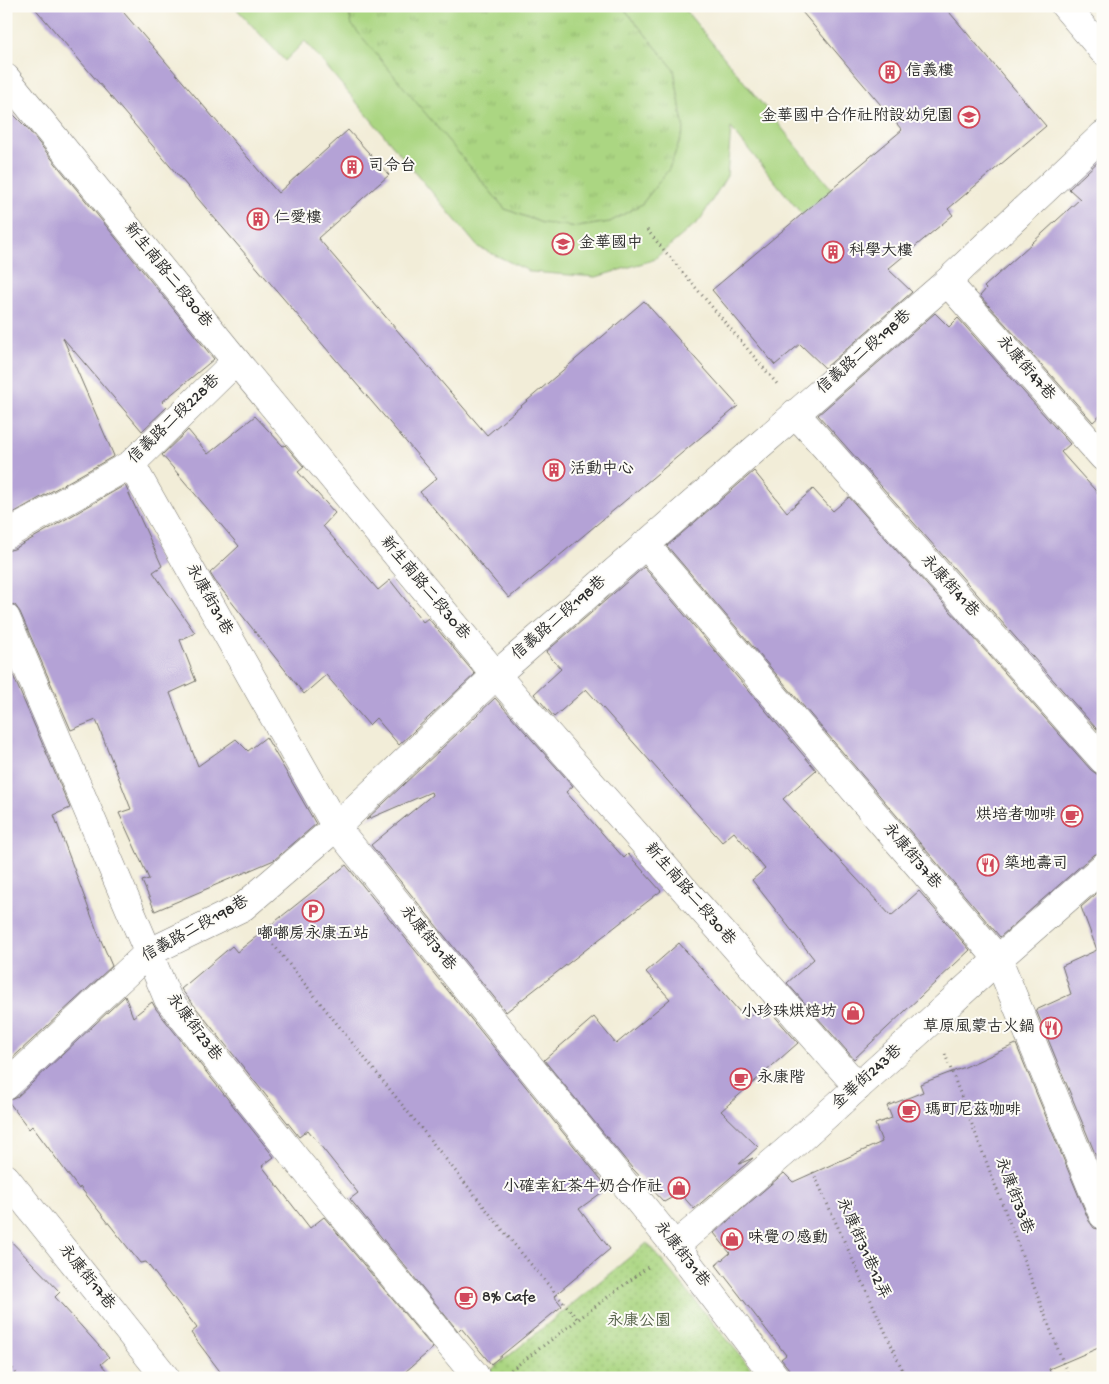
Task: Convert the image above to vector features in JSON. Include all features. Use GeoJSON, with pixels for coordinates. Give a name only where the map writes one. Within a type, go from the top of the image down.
{"type":"FeatureCollection","features":[{"type":"Feature","properties":{"kind":"street"},"geometry":{"type":"LineString","coordinates":[[1064,6],[1103,51]]}},
{"type":"Feature","properties":{"kind":"street","name":"新生南路二段30巷"},"geometry":{"type":"LineString","coordinates":[[6,78],[236,361],[496,675],[858,1087]]}},
{"type":"Feature","properties":{"kind":"street","name":"信義路二段198巷"},"geometry":{"type":"LineString","coordinates":[[6,1086],[148,953],[243,907],[336,827],[496,675],[947,282],[1103,135]]}},
{"type":"Feature","properties":{"kind":"street","name":"永康街47巷"},"geometry":{"type":"LineString","coordinates":[[947,282],[1103,457]]}},
{"type":"Feature","properties":{"kind":"street","name":"信義路二段228巷"},"geometry":{"type":"LineString","coordinates":[[6,535],[132,464],[236,361]]}},
{"type":"Feature","properties":{"kind":"street","name":"永康街41巷"},"geometry":{"type":"LineString","coordinates":[[795,413],[1103,760]]}},
{"type":"Feature","properties":{"kind":"street","name":"永康街31巷"},"geometry":{"type":"LineString","coordinates":[[132,464],[336,827],[675,1246],[776,1378]]}},
{"type":"Feature","properties":{"kind":"street","name":"永康街37巷"},"geometry":{"type":"LineString","coordinates":[[645,544],[998,959],[1103,1215]]}},
{"type":"Feature","properties":{"kind":"street","name":"永康街23巷"},"geometry":{"type":"LineString","coordinates":[[6,618],[168,1000],[473,1376]]}},
{"type":"Feature","properties":{"kind":"street","name":"金華街243巷"},"geometry":{"type":"LineString","coordinates":[[675,1246],[799,1140],[998,959],[1103,867]]}},
{"type":"Feature","properties":{"kind":"street","name":"永康街17巷"},"geometry":{"type":"LineString","coordinates":[[6,1178],[166,1378]]}},
{"type":"Feature","properties":{"kind":"path"},"geometry":{"type":"LineString","coordinates":[[647,230],[779,386]]}},
{"type":"Feature","properties":{"kind":"path"},"geometry":{"type":"LineString","coordinates":[[243,907],[512,1242],[579,1320]]}},
{"type":"Feature","properties":{"kind":"path","name":"永康街33巷"},"geometry":{"type":"LineString","coordinates":[[923,1028],[946,1055],[1068,1378]]}},
{"type":"Feature","properties":{"kind":"path","name":"永康街31巷12弄"},"geometry":{"type":"LineString","coordinates":[[799,1140],[902,1369]]}},
{"type":"Feature","properties":{"kind":"path"},"geometry":{"type":"LineString","coordinates":[[473,1376],[504,1375],[675,1246]]}},
{"type":"Feature","properties":{"kind":"path"},"geometry":{"type":"LineString","coordinates":[[6,1361],[20,1378]]}},
{"type":"Feature","properties":{"kind":"green space"},"geometry":{"type":"Polygon","coordinates":[[[234,6],[347,6],[352,25],[505,209],[542,223],[578,227],[610,222],[642,204],[669,169],[684,130],[674,69],[622,6],[682,6],[866,231],[837,257],[731,128],[727,176],[700,220],[653,260],[596,277],[531,272],[478,247],[305,41],[285,61],[234,6]]]}},
{"type":"Feature","properties":{"kind":"green space"},"geometry":{"type":"Polygon","coordinates":[[[347,6],[622,6],[674,69],[684,130],[669,169],[642,204],[610,222],[578,227],[542,223],[505,209],[351,25],[347,6]]]}},
{"type":"Feature","properties":{"kind":"green space","name":"永康公園"},"geometry":{"type":"Polygon","coordinates":[[[647,1243],[759,1378],[485,1378],[484,1376],[647,1243]]]}},
{"type":"Feature","properties":{"kind":"building"},"geometry":{"type":"Polygon","coordinates":[[[33,6],[118,6],[278,193],[348,130],[389,175],[318,238],[487,435],[644,301],[738,406],[509,598],[420,492],[437,478],[33,6]]]}},
{"type":"Feature","properties":{"kind":"building"},"geometry":{"type":"Polygon","coordinates":[[[797,6],[944,6],[1046,126],[948,209],[953,215],[888,269],[912,292],[825,368],[800,344],[775,365],[712,290],[902,130],[797,6]]]}},
{"type":"Feature","properties":{"kind":"building"},"geometry":{"type":"Polygon","coordinates":[[[6,107],[26,127],[214,359],[162,402],[167,407],[142,431],[63,338],[114,456],[6,517],[6,107]]]}},
{"type":"Feature","properties":{"kind":"building"},"geometry":{"type":"Polygon","coordinates":[[[1103,157],[1103,413],[1093,422],[980,296],[986,289],[984,287],[1080,199],[1069,189],[1103,157]]]}},
{"type":"Feature","properties":{"kind":"building"},"geometry":{"type":"Polygon","coordinates":[[[935,313],[949,327],[958,318],[1070,444],[1061,452],[1103,499],[1103,736],[818,415],[935,313]]]}},
{"type":"Feature","properties":{"kind":"building"},"geometry":{"type":"Polygon","coordinates":[[[255,416],[283,446],[285,445],[304,467],[298,472],[335,513],[323,526],[378,590],[390,580],[423,622],[428,618],[475,674],[399,745],[376,718],[369,725],[326,675],[304,694],[210,573],[239,546],[162,455],[188,430],[208,454],[255,416]]]}},
{"type":"Feature","properties":{"kind":"building"},"geometry":{"type":"Polygon","coordinates":[[[754,471],[787,512],[813,489],[833,511],[849,497],[1091,770],[1098,775],[1103,775],[1103,852],[1093,855],[1000,937],[667,546],[754,471]]]}},
{"type":"Feature","properties":{"kind":"building"},"geometry":{"type":"Polygon","coordinates":[[[125,485],[162,566],[153,572],[195,633],[180,640],[196,681],[170,693],[198,766],[236,739],[248,751],[266,737],[316,824],[274,860],[155,911],[142,881],[149,879],[119,813],[131,809],[96,720],[71,730],[20,612],[15,605],[6,603],[6,551],[14,549],[125,485]]]}},
{"type":"Feature","properties":{"kind":"building"},"geometry":{"type":"Polygon","coordinates":[[[644,567],[816,770],[783,799],[891,916],[919,891],[970,950],[854,1059],[787,983],[814,959],[752,880],[765,869],[734,832],[722,842],[586,689],[554,717],[534,694],[561,669],[546,652],[644,567]]]}},
{"type":"Feature","properties":{"kind":"building"},"geometry":{"type":"Polygon","coordinates":[[[6,659],[70,808],[54,815],[112,966],[6,1064],[6,659]]]}},
{"type":"Feature","properties":{"kind":"building"},"geometry":{"type":"Polygon","coordinates":[[[495,698],[573,786],[566,792],[624,858],[628,854],[661,891],[506,1012],[371,845],[432,795],[431,792],[366,820],[495,698]]]}},
{"type":"Feature","properties":{"kind":"building"},"geometry":{"type":"Polygon","coordinates":[[[346,865],[608,1188],[579,1209],[610,1249],[554,1296],[562,1306],[491,1364],[461,1328],[458,1331],[350,1199],[358,1193],[308,1130],[299,1137],[181,989],[232,946],[237,952],[346,865]]]}},
{"type":"Feature","properties":{"kind":"building"},"geometry":{"type":"Polygon","coordinates":[[[1103,888],[1103,1173],[1036,1010],[1071,994],[1062,966],[1097,950],[1081,907],[1103,888]]]}},
{"type":"Feature","properties":{"kind":"building"},"geometry":{"type":"Polygon","coordinates":[[[679,943],[746,1019],[764,1004],[798,1043],[721,1111],[758,1147],[739,1164],[753,1158],[694,1209],[680,1193],[664,1202],[632,1168],[544,1060],[594,1017],[616,1044],[670,999],[646,972],[679,943]]]}},
{"type":"Feature","properties":{"kind":"building"},"geometry":{"type":"Polygon","coordinates":[[[125,996],[133,1017],[152,1002],[274,1157],[262,1166],[310,1228],[324,1217],[433,1348],[398,1378],[225,1378],[191,1333],[197,1328],[146,1262],[140,1263],[80,1187],[79,1189],[32,1126],[29,1129],[8,1101],[17,1097],[125,996]]]}},
{"type":"Feature","properties":{"kind":"building"},"geometry":{"type":"Polygon","coordinates":[[[1016,1044],[1089,1221],[1094,1228],[1103,1230],[1103,1346],[1049,1369],[1052,1378],[791,1378],[789,1369],[781,1359],[786,1355],[716,1265],[730,1253],[714,1233],[784,1173],[793,1182],[882,1142],[875,1124],[892,1118],[887,1106],[923,1092],[920,1084],[965,1067],[1016,1044]]]}},
{"type":"Feature","properties":{"kind":"building"},"geometry":{"type":"Polygon","coordinates":[[[6,1236],[60,1292],[55,1297],[109,1357],[101,1364],[113,1378],[6,1378],[6,1236]]]}},
{"type":"Feature","properties":{"kind":"place","name":"信義樓"},"geometry":{"type":"Point","coordinates":[890,72]}},
{"type":"Feature","properties":{"kind":"place","name":"金華國中合作社附設幼兒園"},"geometry":{"type":"Point","coordinates":[969,117]}},
{"type":"Feature","properties":{"kind":"place","name":"司令台"},"geometry":{"type":"Point","coordinates":[352,167]}},
{"type":"Feature","properties":{"kind":"place","name":"仁愛樓"},"geometry":{"type":"Point","coordinates":[258,219]}},
{"type":"Feature","properties":{"kind":"place","name":"金華國中"},"geometry":{"type":"Point","coordinates":[563,244]}},
{"type":"Feature","properties":{"kind":"place","name":"科學大樓"},"geometry":{"type":"Point","coordinates":[833,252]}},
{"type":"Feature","properties":{"kind":"place","name":"活動中心"},"geometry":{"type":"Point","coordinates":[554,470]}},
{"type":"Feature","properties":{"kind":"place","name":"烘培者咖啡"},"geometry":{"type":"Point","coordinates":[1072,816]}},
{"type":"Feature","properties":{"kind":"place","name":"築地壽司"},"geometry":{"type":"Point","coordinates":[988,865]}},
{"type":"Feature","properties":{"kind":"place","name":"嘟嘟房永康五站"},"geometry":{"type":"Point","coordinates":[313,911]}},
{"type":"Feature","properties":{"kind":"place","name":"小珍珠烘焙坊"},"geometry":{"type":"Point","coordinates":[853,1013]}},
{"type":"Feature","properties":{"kind":"place","name":"草原風蒙古火鍋"},"geometry":{"type":"Point","coordinates":[1051,1028]}},
{"type":"Feature","properties":{"kind":"place","name":"永康階"},"geometry":{"type":"Point","coordinates":[741,1079]}},
{"type":"Feature","properties":{"kind":"place","name":"瑪町尼茲咖啡"},"geometry":{"type":"Point","coordinates":[909,1111]}},
{"type":"Feature","properties":{"kind":"place","name":"小確幸紅茶牛奶合作社"},"geometry":{"type":"Point","coordinates":[679,1188]}},
{"type":"Feature","properties":{"kind":"place","name":"味覺の感動"},"geometry":{"type":"Point","coordinates":[732,1239]}},
{"type":"Feature","properties":{"kind":"place","name":"8% Cafe"},"geometry":{"type":"Point","coordinates":[466,1298]}}]}
